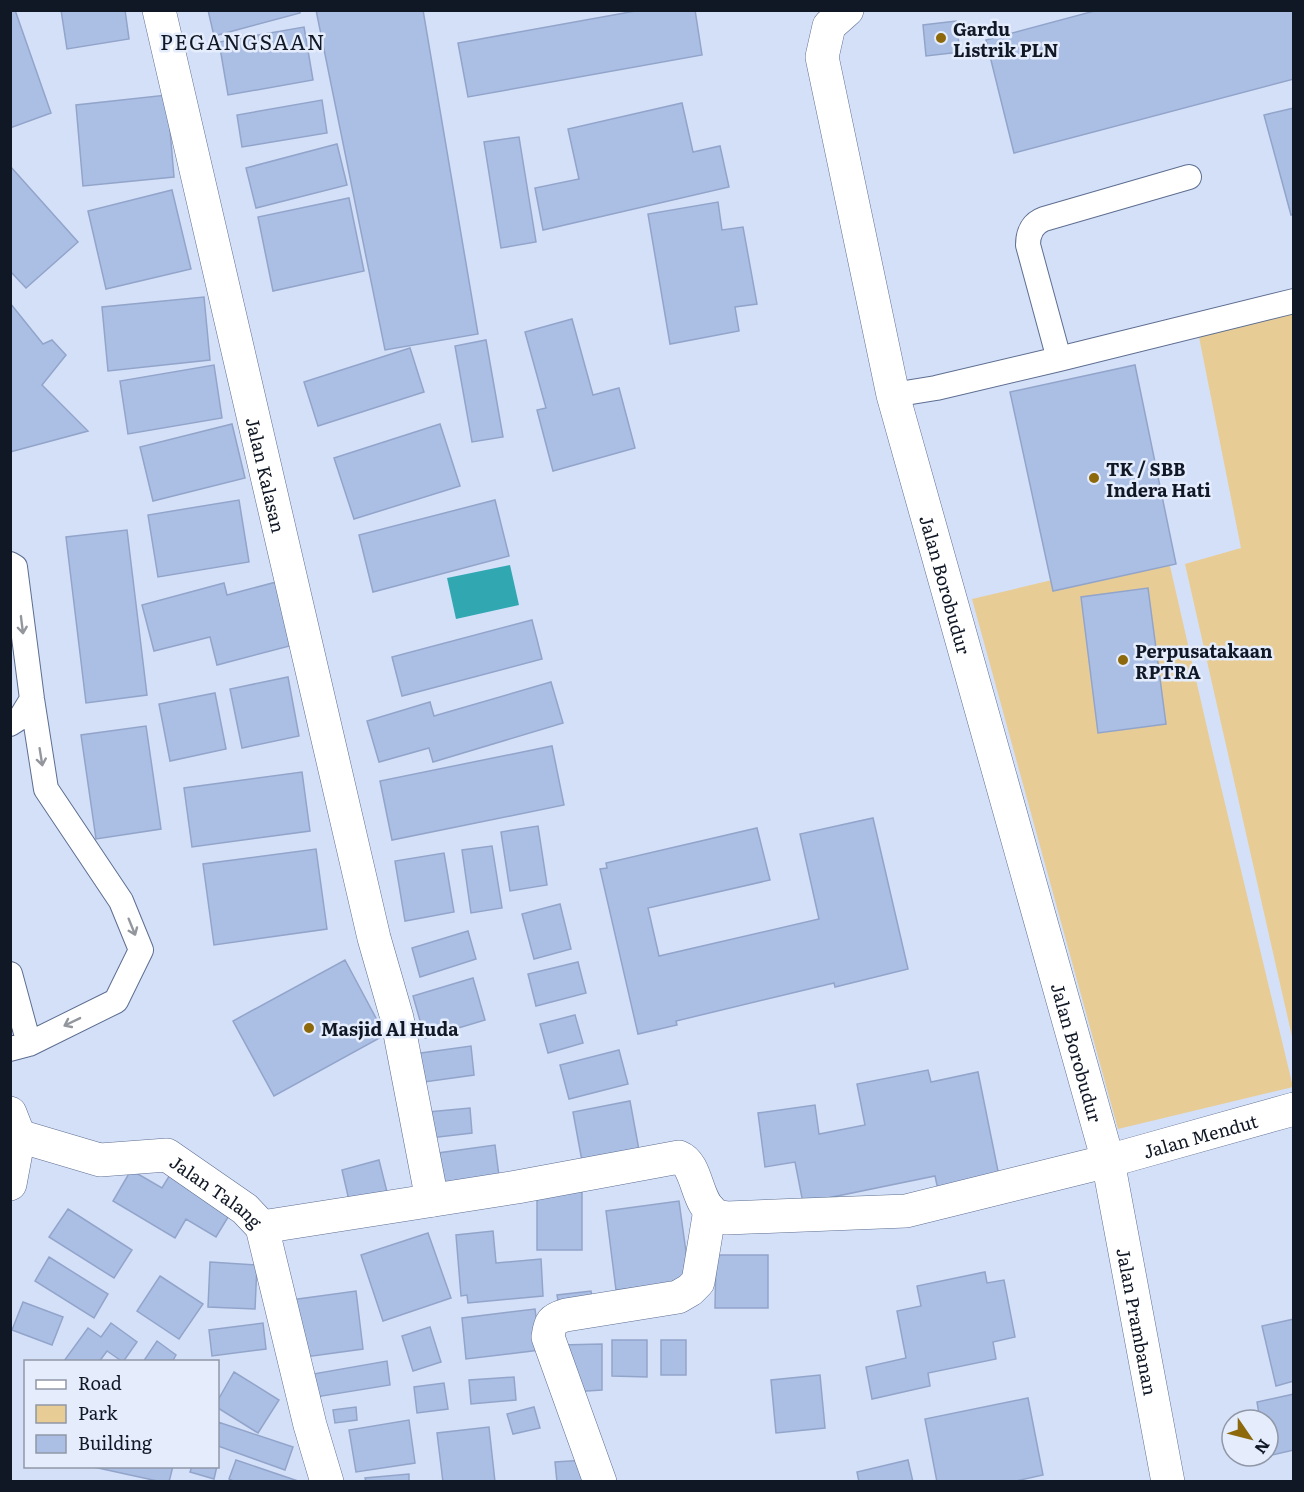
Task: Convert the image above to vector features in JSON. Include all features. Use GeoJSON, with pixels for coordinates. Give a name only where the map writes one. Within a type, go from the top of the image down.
{"type":"FeatureCollection","features":[{"type":"Feature","properties":{"kind":"street","name":"Jalan Kalasan"},"geometry":{"type":"LineString","coordinates":[[159,10],[374,938],[397,1018],[432,1200]]}},
{"type":"Feature","properties":{"kind":"street","name":"Jalan Borobudur"},"geometry":{"type":"LineString","coordinates":[[847,10],[829,26],[822,57],[893,395],[1108,1161]]}},
{"type":"Feature","properties":{"kind":"street","name":"Jalan Mendut"},"geometry":{"type":"LineString","coordinates":[[710,1210],[717,1216],[727,1218],[906,1211],[1108,1161],[1293,1109]]}},
{"type":"Feature","properties":{"kind":"street","name":"Jalan Talang"},"geometry":{"type":"LineString","coordinates":[[10,1184],[15,1124],[100,1160],[167,1155],[245,1209],[262,1227],[310,1425],[327,1482]]}},
{"type":"Feature","properties":{"kind":"street"},"geometry":{"type":"LineString","coordinates":[[262,1227],[517,1187],[679,1157],[685,1159],[704,1202],[710,1210],[698,1282],[678,1297],[566,1315],[556,1318],[549,1325],[548,1336],[600,1482]]}},
{"type":"Feature","properties":{"kind":"street","name":"Jalan Prambanan"},"geometry":{"type":"LineString","coordinates":[[1108,1161],[1168,1482]]}},
{"type":"Feature","properties":{"kind":"lane"},"geometry":{"type":"LineString","coordinates":[[1059,359],[1028,245],[1029,234],[1033,226],[1044,219],[1189,177]]}},
{"type":"Feature","properties":{"kind":"lane"},"geometry":{"type":"LineString","coordinates":[[893,395],[936,388],[1293,301]]}},
{"type":"Feature","properties":{"kind":"lane"},"geometry":{"type":"LineString","coordinates":[[10,564],[15,567],[46,789],[121,901],[141,950],[116,1001],[20,1047],[10,974]]}},
{"type":"Feature","properties":{"kind":"lane"},"geometry":{"type":"LineString","coordinates":[[10,724],[21,717],[32,699]]}},
{"type":"Feature","properties":{"kind":"green space"},"geometry":{"type":"Polygon","coordinates":[[[1293,313],[1293,1041],[1185,564],[1241,548],[1199,337],[1293,313]]]}},
{"type":"Feature","properties":{"kind":"green space"},"geometry":{"type":"Polygon","coordinates":[[[1167,553],[1293,1087],[1118,1129],[972,599],[1167,553]]]}},
{"type":"Feature","properties":{"kind":"shaded area"},"geometry":{"type":"Polygon","coordinates":[[[510,565],[519,605],[456,619],[447,578],[510,565]]]}},
{"type":"Feature","properties":{"kind":"building"},"geometry":{"type":"Polygon","coordinates":[[[10,10],[15,10],[51,113],[10,128],[10,10]]]}},
{"type":"Feature","properties":{"kind":"building"},"geometry":{"type":"Polygon","coordinates":[[[61,10],[125,10],[129,39],[67,49],[61,10]]]}},
{"type":"Feature","properties":{"kind":"building"},"geometry":{"type":"Polygon","coordinates":[[[208,10],[300,10],[300,13],[214,36],[208,10]]]}},
{"type":"Feature","properties":{"kind":"building"},"geometry":{"type":"Polygon","coordinates":[[[316,10],[423,10],[478,334],[385,350],[316,10]]]}},
{"type":"Feature","properties":{"kind":"building"},"geometry":{"type":"Polygon","coordinates":[[[641,10],[695,10],[702,55],[468,97],[458,43],[641,10]]]}},
{"type":"Feature","properties":{"kind":"building"},"geometry":{"type":"Polygon","coordinates":[[[1098,10],[1294,10],[1294,79],[1014,153],[986,40],[1098,10]]]}},
{"type":"Feature","properties":{"kind":"building","name":"Gardu Listrik PLN"},"geometry":{"type":"Polygon","coordinates":[[[956,21],[960,52],[926,56],[923,25],[956,21]]]}},
{"type":"Feature","properties":{"kind":"building"},"geometry":{"type":"Polygon","coordinates":[[[304,27],[313,80],[228,95],[219,42],[304,27]]]}},
{"type":"Feature","properties":{"kind":"building"},"geometry":{"type":"Polygon","coordinates":[[[167,95],[174,177],[83,186],[76,105],[167,95]]]}},
{"type":"Feature","properties":{"kind":"building"},"geometry":{"type":"Polygon","coordinates":[[[322,100],[327,133],[242,147],[237,115],[322,100]]]}},
{"type":"Feature","properties":{"kind":"building"},"geometry":{"type":"Polygon","coordinates":[[[682,103],[693,152],[720,146],[729,187],[543,230],[535,188],[579,179],[568,129],[682,103]]]}},
{"type":"Feature","properties":{"kind":"building"},"geometry":{"type":"Polygon","coordinates":[[[1294,108],[1294,214],[1291,215],[1264,115],[1294,108]]]}},
{"type":"Feature","properties":{"kind":"building"},"geometry":{"type":"Polygon","coordinates":[[[519,137],[536,242],[501,248],[484,142],[519,137]]]}},
{"type":"Feature","properties":{"kind":"building"},"geometry":{"type":"Polygon","coordinates":[[[337,144],[347,185],[256,208],[246,168],[337,144]]]}},
{"type":"Feature","properties":{"kind":"building"},"geometry":{"type":"Polygon","coordinates":[[[10,166],[78,242],[26,288],[10,271],[10,166]]]}},
{"type":"Feature","properties":{"kind":"building"},"geometry":{"type":"Polygon","coordinates":[[[172,190],[191,269],[106,289],[88,211],[172,190]]]}},
{"type":"Feature","properties":{"kind":"building"},"geometry":{"type":"Polygon","coordinates":[[[349,198],[364,271],[273,291],[258,217],[349,198]]]}},
{"type":"Feature","properties":{"kind":"building"},"geometry":{"type":"Polygon","coordinates":[[[718,202],[722,230],[743,227],[757,304],[735,307],[739,331],[670,344],[648,214],[718,202]]]}},
{"type":"Feature","properties":{"kind":"building"},"geometry":{"type":"Polygon","coordinates":[[[204,297],[210,360],[108,371],[102,307],[204,297]]]}},
{"type":"Feature","properties":{"kind":"building"},"geometry":{"type":"Polygon","coordinates":[[[10,303],[43,344],[52,340],[66,355],[42,385],[88,431],[10,452],[10,303]]]}},
{"type":"Feature","properties":{"kind":"building"},"geometry":{"type":"Polygon","coordinates":[[[572,319],[593,395],[619,388],[635,448],[553,471],[537,410],[546,408],[525,332],[572,319]]]}},
{"type":"Feature","properties":{"kind":"building"},"geometry":{"type":"Polygon","coordinates":[[[486,340],[503,437],[472,442],[455,346],[486,340]]]}},
{"type":"Feature","properties":{"kind":"building"},"geometry":{"type":"Polygon","coordinates":[[[410,348],[424,392],[318,426],[304,382],[410,348]]]}},
{"type":"Feature","properties":{"kind":"building"},"geometry":{"type":"Polygon","coordinates":[[[214,365],[222,418],[128,434],[120,381],[214,365]]]}},
{"type":"Feature","properties":{"kind":"building","name":"TK / SBB Indera Hati"},"geometry":{"type":"Polygon","coordinates":[[[1135,365],[1176,564],[1053,591],[1010,392],[1135,365]]]}},
{"type":"Feature","properties":{"kind":"building"},"geometry":{"type":"Polygon","coordinates":[[[232,424],[245,478],[153,501],[140,447],[232,424]]]}},
{"type":"Feature","properties":{"kind":"building"},"geometry":{"type":"Polygon","coordinates":[[[440,424],[460,486],[354,519],[334,458],[440,424]]]}},
{"type":"Feature","properties":{"kind":"building"},"geometry":{"type":"Polygon","coordinates":[[[239,500],[249,562],[158,577],[148,515],[239,500]]]}},
{"type":"Feature","properties":{"kind":"building"},"geometry":{"type":"Polygon","coordinates":[[[495,500],[509,556],[373,592],[359,535],[495,500]]]}},
{"type":"Feature","properties":{"kind":"building"},"geometry":{"type":"Polygon","coordinates":[[[127,530],[147,695],[86,703],[66,537],[127,530]]]}},
{"type":"Feature","properties":{"kind":"building"},"geometry":{"type":"Polygon","coordinates":[[[280,581],[297,644],[217,665],[210,637],[154,651],[142,605],[224,583],[227,595],[280,581]]]}},
{"type":"Feature","properties":{"kind":"building","name":"Perpusatakaan RPTRA"},"geometry":{"type":"Polygon","coordinates":[[[1148,588],[1166,724],[1098,733],[1081,597],[1148,588]]]}},
{"type":"Feature","properties":{"kind":"building"},"geometry":{"type":"Polygon","coordinates":[[[532,620],[542,659],[402,696],[392,657],[532,620]]]}},
{"type":"Feature","properties":{"kind":"building"},"geometry":{"type":"Polygon","coordinates":[[[288,677],[299,736],[242,748],[230,689],[288,677]]]}},
{"type":"Feature","properties":{"kind":"building"},"geometry":{"type":"Polygon","coordinates":[[[551,682],[563,723],[433,762],[429,748],[379,762],[367,721],[430,702],[434,716],[551,682]]]}},
{"type":"Feature","properties":{"kind":"building"},"geometry":{"type":"Polygon","coordinates":[[[215,693],[226,749],[170,761],[159,704],[215,693]]]}},
{"type":"Feature","properties":{"kind":"building"},"geometry":{"type":"Polygon","coordinates":[[[146,726],[161,829],[96,839],[81,735],[146,726]]]}},
{"type":"Feature","properties":{"kind":"building"},"geometry":{"type":"Polygon","coordinates":[[[552,746],[564,805],[392,840],[380,781],[552,746]]]}},
{"type":"Feature","properties":{"kind":"building"},"geometry":{"type":"Polygon","coordinates":[[[302,772],[310,831],[192,847],[184,788],[302,772]]]}},
{"type":"Feature","properties":{"kind":"building"},"geometry":{"type":"Polygon","coordinates":[[[873,818],[908,969],[835,987],[834,983],[676,1021],[677,1025],[638,1034],[600,869],[607,868],[606,863],[757,828],[770,880],[648,908],[659,956],[819,919],[800,834],[873,818]]]}},
{"type":"Feature","properties":{"kind":"building"},"geometry":{"type":"Polygon","coordinates":[[[538,826],[547,885],[510,891],[501,832],[538,826]]]}},
{"type":"Feature","properties":{"kind":"building"},"geometry":{"type":"Polygon","coordinates":[[[492,846],[502,908],[471,913],[462,850],[492,846]]]}},
{"type":"Feature","properties":{"kind":"building"},"geometry":{"type":"Polygon","coordinates":[[[316,849],[327,929],[214,945],[203,864],[316,849]]]}},
{"type":"Feature","properties":{"kind":"building"},"geometry":{"type":"Polygon","coordinates":[[[444,853],[454,912],[405,921],[395,861],[444,853]]]}},
{"type":"Feature","properties":{"kind":"building"},"geometry":{"type":"Polygon","coordinates":[[[560,904],[571,949],[534,959],[522,914],[560,904]]]}},
{"type":"Feature","properties":{"kind":"building"},"geometry":{"type":"Polygon","coordinates":[[[468,931],[476,959],[420,977],[412,948],[468,931]]]}},
{"type":"Feature","properties":{"kind":"building","name":"Masjid Al Huda"},"geometry":{"type":"Polygon","coordinates":[[[345,960],[385,1035],[274,1096],[233,1021],[345,960]]]}},
{"type":"Feature","properties":{"kind":"building"},"geometry":{"type":"Polygon","coordinates":[[[578,962],[586,993],[536,1006],[528,974],[578,962]]]}},
{"type":"Feature","properties":{"kind":"building"},"geometry":{"type":"Polygon","coordinates":[[[473,978],[485,1020],[425,1038],[413,996],[473,978]]]}},
{"type":"Feature","properties":{"kind":"building"},"geometry":{"type":"Polygon","coordinates":[[[575,1015],[583,1043],[548,1053],[540,1024],[575,1015]]]}},
{"type":"Feature","properties":{"kind":"building"},"geometry":{"type":"Polygon","coordinates":[[[471,1046],[474,1075],[417,1083],[414,1054],[471,1046]]]}},
{"type":"Feature","properties":{"kind":"building"},"geometry":{"type":"Polygon","coordinates":[[[619,1050],[628,1084],[569,1099],[560,1065],[619,1050]]]}},
{"type":"Feature","properties":{"kind":"building"},"geometry":{"type":"Polygon","coordinates":[[[928,1070],[931,1082],[978,1072],[1001,1186],[940,1199],[935,1176],[803,1203],[795,1162],[765,1167],[758,1113],[815,1105],[819,1134],[865,1125],[857,1084],[928,1070]]]}},
{"type":"Feature","properties":{"kind":"building"},"geometry":{"type":"Polygon","coordinates":[[[630,1101],[639,1150],[582,1161],[573,1112],[630,1101]]]}},
{"type":"Feature","properties":{"kind":"building"},"geometry":{"type":"Polygon","coordinates":[[[470,1108],[472,1133],[430,1138],[428,1112],[470,1108]]]}},
{"type":"Feature","properties":{"kind":"building"},"geometry":{"type":"Polygon","coordinates":[[[495,1145],[500,1184],[443,1192],[438,1153],[495,1145]]]}},
{"type":"Feature","properties":{"kind":"building"},"geometry":{"type":"Polygon","coordinates":[[[379,1160],[389,1200],[351,1209],[342,1170],[379,1160]]]}},
{"type":"Feature","properties":{"kind":"building"},"geometry":{"type":"Polygon","coordinates":[[[131,1170],[162,1188],[171,1173],[233,1209],[216,1237],[186,1219],[175,1238],[113,1201],[131,1170]]]}},
{"type":"Feature","properties":{"kind":"building"},"geometry":{"type":"Polygon","coordinates":[[[537,1191],[582,1191],[582,1250],[537,1250],[537,1191]]]}},
{"type":"Feature","properties":{"kind":"building"},"geometry":{"type":"Polygon","coordinates":[[[679,1201],[690,1281],[616,1290],[606,1211],[679,1201]]]}},
{"type":"Feature","properties":{"kind":"building"},"geometry":{"type":"Polygon","coordinates":[[[68,1209],[132,1250],[114,1278],[49,1237],[68,1209]]]}},
{"type":"Feature","properties":{"kind":"building"},"geometry":{"type":"Polygon","coordinates":[[[493,1231],[496,1263],[541,1259],[543,1296],[468,1303],[467,1295],[461,1296],[456,1235],[493,1231]]]}},
{"type":"Feature","properties":{"kind":"building"},"geometry":{"type":"Polygon","coordinates":[[[428,1233],[451,1298],[383,1321],[361,1255],[428,1233]]]}},
{"type":"Feature","properties":{"kind":"building"},"geometry":{"type":"Polygon","coordinates":[[[716,1255],[768,1255],[768,1308],[715,1308],[716,1255]]]}},
{"type":"Feature","properties":{"kind":"building"},"geometry":{"type":"Polygon","coordinates":[[[49,1257],[108,1294],[94,1318],[35,1281],[49,1257]]]}},
{"type":"Feature","properties":{"kind":"building"},"geometry":{"type":"Polygon","coordinates":[[[210,1262],[257,1265],[255,1309],[208,1307],[210,1262]]]}},
{"type":"Feature","properties":{"kind":"building"},"geometry":{"type":"Polygon","coordinates":[[[985,1272],[987,1283],[1004,1280],[1015,1337],[993,1342],[996,1359],[928,1373],[930,1386],[872,1399],[866,1367],[906,1358],[897,1311],[921,1306],[917,1286],[985,1272]]]}},
{"type":"Feature","properties":{"kind":"building"},"geometry":{"type":"Polygon","coordinates":[[[160,1276],[203,1304],[179,1339],[137,1311],[160,1276]]]}},
{"type":"Feature","properties":{"kind":"building"},"geometry":{"type":"Polygon","coordinates":[[[356,1291],[363,1349],[298,1358],[291,1300],[356,1291]]]}},
{"type":"Feature","properties":{"kind":"building"},"geometry":{"type":"Polygon","coordinates":[[[591,1291],[593,1306],[560,1313],[557,1295],[591,1291]]]}},
{"type":"Feature","properties":{"kind":"building"},"geometry":{"type":"Polygon","coordinates":[[[23,1302],[63,1317],[52,1345],[12,1330],[23,1302]]]}},
{"type":"Feature","properties":{"kind":"building"},"geometry":{"type":"Polygon","coordinates":[[[535,1309],[540,1350],[466,1359],[462,1318],[535,1309]]]}},
{"type":"Feature","properties":{"kind":"building"},"geometry":{"type":"Polygon","coordinates":[[[1294,1319],[1294,1381],[1276,1386],[1262,1326],[1294,1319]]]}},
{"type":"Feature","properties":{"kind":"building"},"geometry":{"type":"Polygon","coordinates":[[[111,1323],[137,1342],[124,1360],[120,1360],[107,1351],[100,1360],[65,1360],[88,1328],[101,1337],[111,1323]]]}},
{"type":"Feature","properties":{"kind":"building"},"geometry":{"type":"Polygon","coordinates":[[[263,1323],[266,1349],[212,1356],[209,1330],[263,1323]]]}},
{"type":"Feature","properties":{"kind":"building"},"geometry":{"type":"Polygon","coordinates":[[[430,1327],[441,1362],[413,1371],[402,1336],[430,1327]]]}},
{"type":"Feature","properties":{"kind":"building"},"geometry":{"type":"Polygon","coordinates":[[[612,1340],[647,1340],[647,1377],[612,1376],[612,1340]]]}},
{"type":"Feature","properties":{"kind":"building"},"geometry":{"type":"Polygon","coordinates":[[[661,1340],[686,1340],[686,1375],[661,1375],[661,1340]]]}},
{"type":"Feature","properties":{"kind":"building"},"geometry":{"type":"Polygon","coordinates":[[[157,1341],[176,1355],[173,1360],[144,1360],[157,1341]]]}},
{"type":"Feature","properties":{"kind":"building"},"geometry":{"type":"Polygon","coordinates":[[[602,1344],[602,1390],[571,1392],[560,1345],[602,1344]]]}},
{"type":"Feature","properties":{"kind":"building"},"geometry":{"type":"Polygon","coordinates":[[[387,1361],[390,1385],[316,1397],[313,1374],[387,1361]]]}},
{"type":"Feature","properties":{"kind":"building"},"geometry":{"type":"Polygon","coordinates":[[[234,1372],[279,1400],[258,1433],[219,1409],[219,1398],[234,1372]]]}},
{"type":"Feature","properties":{"kind":"building"},"geometry":{"type":"Polygon","coordinates":[[[820,1375],[825,1428],[776,1433],[771,1380],[820,1375]]]}},
{"type":"Feature","properties":{"kind":"building"},"geometry":{"type":"Polygon","coordinates":[[[514,1377],[516,1400],[471,1404],[469,1380],[514,1377]]]}},
{"type":"Feature","properties":{"kind":"building"},"geometry":{"type":"Polygon","coordinates":[[[444,1383],[448,1409],[417,1413],[414,1387],[444,1383]]]}},
{"type":"Feature","properties":{"kind":"building"},"geometry":{"type":"Polygon","coordinates":[[[1294,1394],[1294,1450],[1280,1453],[1280,1408],[1258,1408],[1257,1402],[1294,1394]]]}},
{"type":"Feature","properties":{"kind":"building"},"geometry":{"type":"Polygon","coordinates":[[[1028,1398],[1043,1475],[1011,1482],[937,1482],[925,1419],[1028,1398]]]}},
{"type":"Feature","properties":{"kind":"building"},"geometry":{"type":"Polygon","coordinates":[[[356,1407],[357,1420],[335,1423],[333,1410],[356,1407]]]}},
{"type":"Feature","properties":{"kind":"building"},"geometry":{"type":"Polygon","coordinates":[[[534,1407],[540,1428],[513,1434],[507,1414],[534,1407]]]}},
{"type":"Feature","properties":{"kind":"building"},"geometry":{"type":"Polygon","coordinates":[[[409,1420],[415,1463],[356,1472],[349,1430],[409,1420]]]}},
{"type":"Feature","properties":{"kind":"building"},"geometry":{"type":"Polygon","coordinates":[[[219,1422],[293,1447],[285,1470],[219,1446],[219,1422]]]}},
{"type":"Feature","properties":{"kind":"building"},"geometry":{"type":"Polygon","coordinates":[[[489,1427],[495,1482],[443,1482],[437,1433],[489,1427]]]}},
{"type":"Feature","properties":{"kind":"building"},"geometry":{"type":"Polygon","coordinates":[[[236,1460],[298,1481],[235,1482],[229,1479],[236,1460]]]}},
{"type":"Feature","properties":{"kind":"building"},"geometry":{"type":"Polygon","coordinates":[[[586,1460],[593,1482],[557,1482],[555,1462],[586,1460]]]}},
{"type":"Feature","properties":{"kind":"building"},"geometry":{"type":"Polygon","coordinates":[[[908,1460],[913,1482],[859,1482],[857,1472],[908,1460]]]}},
{"type":"Feature","properties":{"kind":"building"},"geometry":{"type":"Polygon","coordinates":[[[98,1468],[172,1468],[169,1482],[98,1468]]]}},
{"type":"Feature","properties":{"kind":"building"},"geometry":{"type":"Polygon","coordinates":[[[191,1468],[217,1468],[214,1479],[190,1472],[191,1468]]]}},
{"type":"Feature","properties":{"kind":"building"},"geometry":{"type":"Polygon","coordinates":[[[409,1474],[409,1482],[366,1482],[365,1478],[409,1474]]]}},
{"type":"Feature","properties":{"kind":"place","name":"Gardu Listrik PLN"},"geometry":{"type":"Point","coordinates":[941,38]}},
{"type":"Feature","properties":{"kind":"place","name":"TK / SBB Indera Hati"},"geometry":{"type":"Point","coordinates":[1094,478]}},
{"type":"Feature","properties":{"kind":"place","name":"Perpusatakaan RPTRA"},"geometry":{"type":"Point","coordinates":[1123,660]}},
{"type":"Feature","properties":{"kind":"place","name":"Masjid Al Huda"},"geometry":{"type":"Point","coordinates":[309,1028]}},
{"type":"Feature","properties":{"kind":"district","name":"PEGANGSAAN"},"geometry":{"type":"Point","coordinates":[243,40]}}]}
